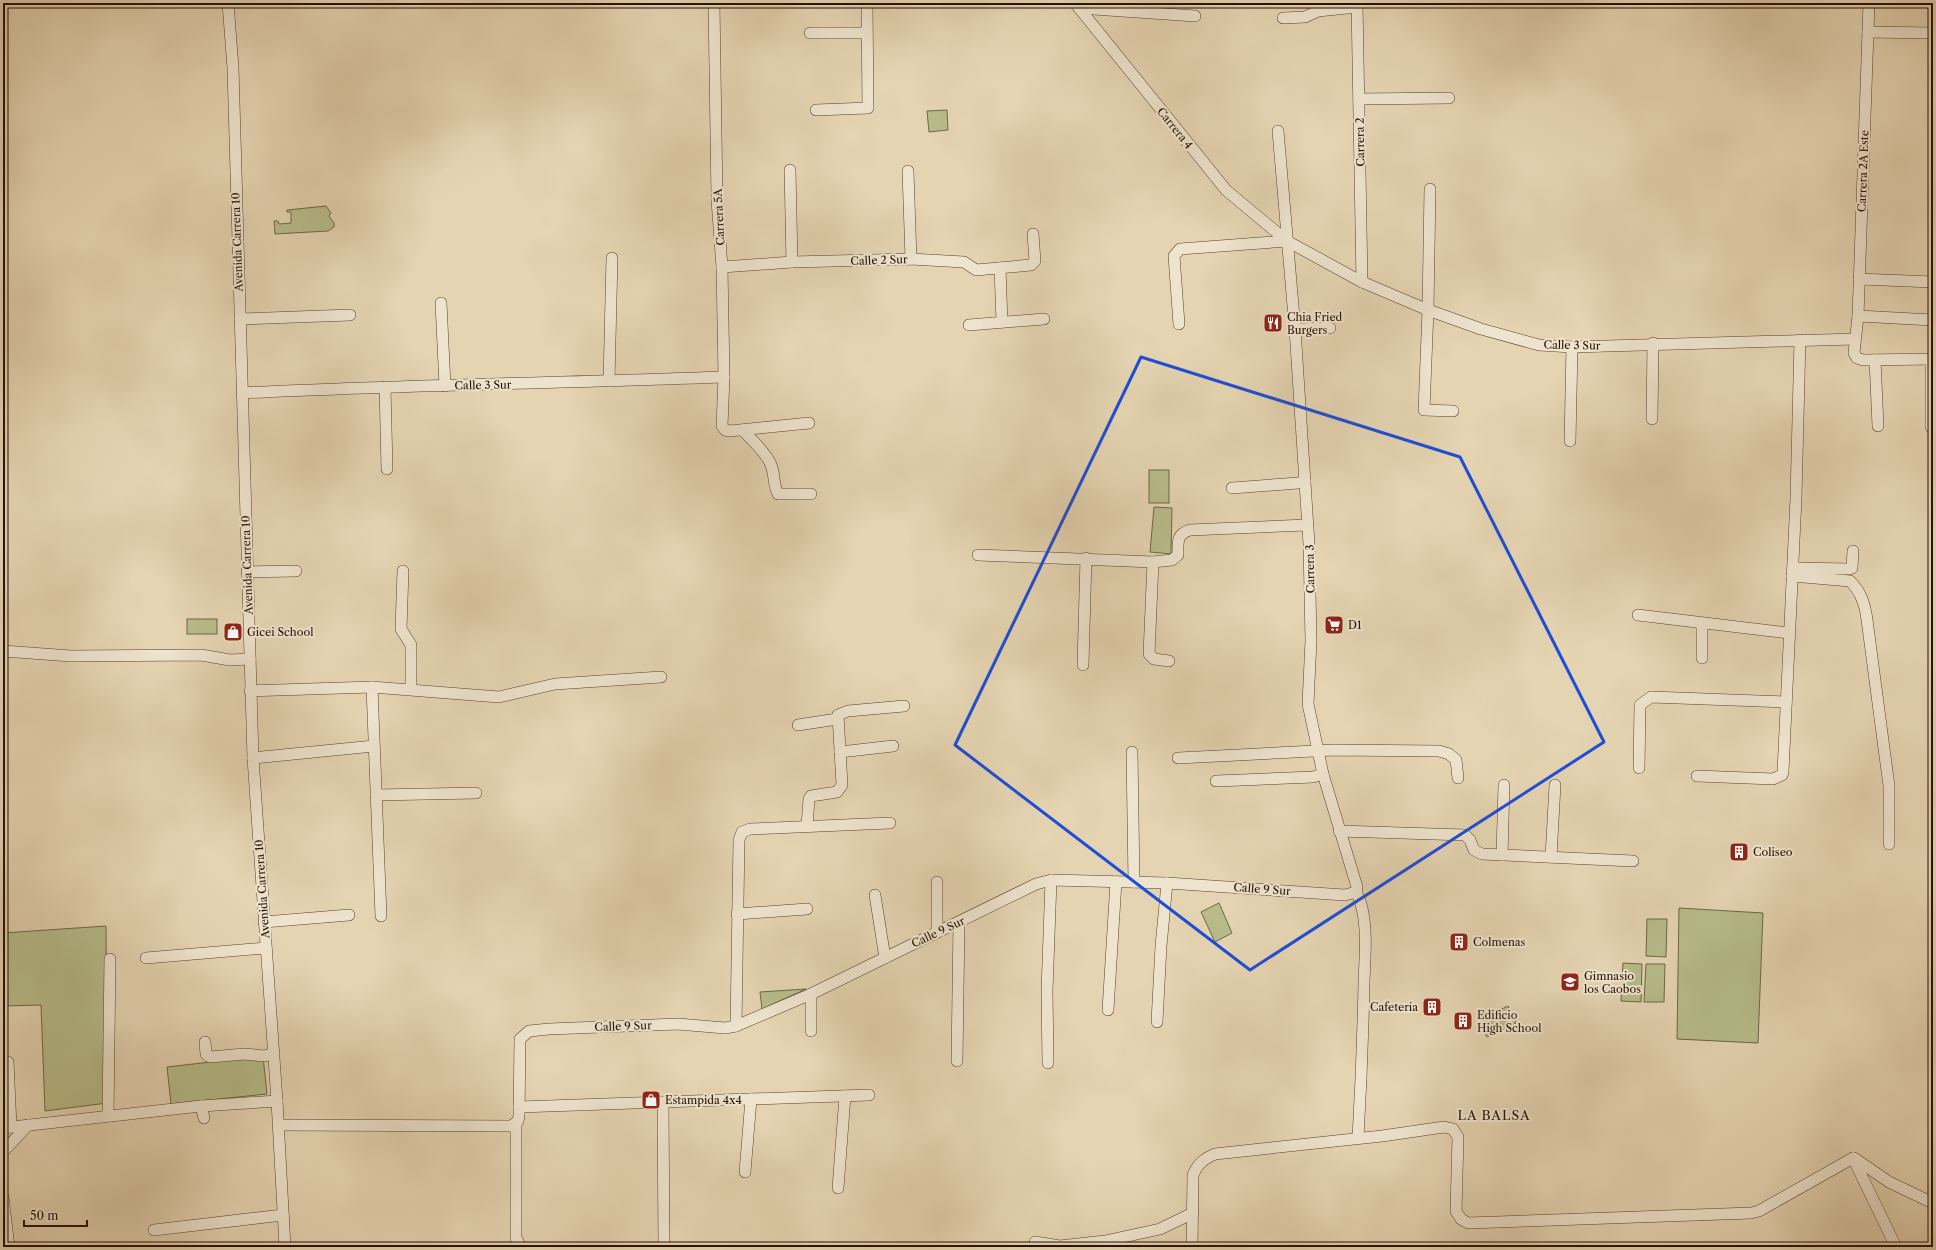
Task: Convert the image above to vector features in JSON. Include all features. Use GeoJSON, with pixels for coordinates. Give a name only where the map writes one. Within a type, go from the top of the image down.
{"type":"FeatureCollection","features":[{"type":"Feature","properties":{"kind":"street","name":"Avenida Carrera 10"},"geometry":{"type":"LineString","coordinates":[[228,3],[232,68],[253,758],[274,1052],[285,1247]]}},
{"type":"Feature","properties":{"kind":"street","name":"Carrera 5A"},"geometry":{"type":"LineString","coordinates":[[714,3],[712,117],[722,267],[724,377],[722,426],[725,430],[743,430]]}},
{"type":"Feature","properties":{"kind":"street"},"geometry":{"type":"LineString","coordinates":[[816,110],[868,108],[866,33],[867,3]]}},
{"type":"Feature","properties":{"kind":"street","name":"Carrera 2A Este"},"geometry":{"type":"LineString","coordinates":[[1869,3],[1858,316],[1854,353],[1857,358],[1875,360]]}},
{"type":"Feature","properties":{"kind":"street"},"geometry":{"type":"LineString","coordinates":[[1283,18],[1305,17],[1318,11],[1357,5]]}},
{"type":"Feature","properties":{"kind":"street","name":"Carrera 2"},"geometry":{"type":"LineString","coordinates":[[1357,5],[1362,282]]}},
{"type":"Feature","properties":{"kind":"street"},"geometry":{"type":"LineString","coordinates":[[1077,6],[1195,16]]}},
{"type":"Feature","properties":{"kind":"street","name":"Carrera 4"},"geometry":{"type":"LineString","coordinates":[[1077,6],[1226,190],[1287,241]]}},
{"type":"Feature","properties":{"kind":"street"},"geometry":{"type":"LineString","coordinates":[[1868,32],[1933,33]]}},
{"type":"Feature","properties":{"kind":"street"},"geometry":{"type":"LineString","coordinates":[[810,33],[866,33]]}},
{"type":"Feature","properties":{"kind":"street"},"geometry":{"type":"LineString","coordinates":[[1359,99],[1449,98]]}},
{"type":"Feature","properties":{"kind":"street","name":"Carrera 3"},"geometry":{"type":"LineString","coordinates":[[1278,131],[1295,329],[1309,544],[1311,640],[1308,704],[1323,774],[1357,888],[1356,892],[1362,906],[1365,947],[1363,1061],[1358,1138]]}},
{"type":"Feature","properties":{"kind":"street"},"geometry":{"type":"LineString","coordinates":[[790,170],[792,262]]}},
{"type":"Feature","properties":{"kind":"street"},"geometry":{"type":"LineString","coordinates":[[908,171],[911,259]]}},
{"type":"Feature","properties":{"kind":"street"},"geometry":{"type":"LineString","coordinates":[[1430,189],[1428,310],[1424,410],[1453,411]]}},
{"type":"Feature","properties":{"kind":"street","name":"Calle 2 Sur"},"geometry":{"type":"LineString","coordinates":[[722,267],[792,262],[911,259],[964,262],[976,270],[1000,268],[1033,264],[1035,261],[1033,234]]}},
{"type":"Feature","properties":{"kind":"street"},"geometry":{"type":"LineString","coordinates":[[1179,324],[1174,256],[1180,249],[1287,241]]}},
{"type":"Feature","properties":{"kind":"street","name":"Calle 3 Sur"},"geometry":{"type":"LineString","coordinates":[[1287,241],[1362,282],[1428,310],[1481,329],[1540,345],[1572,347],[1855,339]]}},
{"type":"Feature","properties":{"kind":"street"},"geometry":{"type":"LineString","coordinates":[[609,382],[612,258]]}},
{"type":"Feature","properties":{"kind":"street"},"geometry":{"type":"LineString","coordinates":[[1000,268],[1002,322]]}},
{"type":"Feature","properties":{"kind":"street"},"geometry":{"type":"LineString","coordinates":[[1859,279],[1933,282]]}},
{"type":"Feature","properties":{"kind":"street"},"geometry":{"type":"LineString","coordinates":[[441,303],[445,386]]}},
{"type":"Feature","properties":{"kind":"street"},"geometry":{"type":"LineString","coordinates":[[240,319],[350,315]]}},
{"type":"Feature","properties":{"kind":"street"},"geometry":{"type":"LineString","coordinates":[[1858,316],[1933,320]]}},
{"type":"Feature","properties":{"kind":"street"},"geometry":{"type":"LineString","coordinates":[[969,325],[1044,319]]}},
{"type":"Feature","properties":{"kind":"street"},"geometry":{"type":"LineString","coordinates":[[1295,329],[1330,328]]}},
{"type":"Feature","properties":{"kind":"street"},"geometry":{"type":"LineString","coordinates":[[1697,776],[1773,779],[1782,775],[1793,572],[1800,340]]}},
{"type":"Feature","properties":{"kind":"street"},"geometry":{"type":"LineString","coordinates":[[1652,418],[1653,344]]}},
{"type":"Feature","properties":{"kind":"street"},"geometry":{"type":"LineString","coordinates":[[1570,442],[1572,347]]}},
{"type":"Feature","properties":{"kind":"street"},"geometry":{"type":"LineString","coordinates":[[1878,426],[1875,360],[1932,359],[1931,427]]}},
{"type":"Feature","properties":{"kind":"street","name":"Calle 3 Sur"},"geometry":{"type":"LineString","coordinates":[[242,393],[385,386],[609,382],[724,377]]}},
{"type":"Feature","properties":{"kind":"street"},"geometry":{"type":"LineString","coordinates":[[385,386],[387,470]]}},
{"type":"Feature","properties":{"kind":"street"},"geometry":{"type":"LineString","coordinates":[[743,430],[809,423]]}},
{"type":"Feature","properties":{"kind":"street"},"geometry":{"type":"LineString","coordinates":[[743,430],[766,456],[771,466],[774,484],[778,494],[812,494]]}},
{"type":"Feature","properties":{"kind":"street"},"geometry":{"type":"LineString","coordinates":[[1232,488],[1298,484],[1305,481]]}},
{"type":"Feature","properties":{"kind":"street"},"geometry":{"type":"LineString","coordinates":[[978,555],[1086,558],[1153,562],[1176,558],[1178,555],[1178,537],[1182,532],[1190,530],[1307,525]]}},
{"type":"Feature","properties":{"kind":"street"},"geometry":{"type":"LineString","coordinates":[[1793,572],[1852,568],[1853,551]]}},
{"type":"Feature","properties":{"kind":"street"},"geometry":{"type":"LineString","coordinates":[[1083,665],[1086,558]]}},
{"type":"Feature","properties":{"kind":"street"},"geometry":{"type":"LineString","coordinates":[[1153,562],[1149,654],[1154,660],[1169,661]]}},
{"type":"Feature","properties":{"kind":"street"},"geometry":{"type":"LineString","coordinates":[[404,570],[401,629],[411,646],[411,688]]}},
{"type":"Feature","properties":{"kind":"street"},"geometry":{"type":"LineString","coordinates":[[247,572],[296,571]]}},
{"type":"Feature","properties":{"kind":"street"},"geometry":{"type":"LineString","coordinates":[[1793,572],[1850,581],[1858,588],[1862,596],[1867,620],[1889,786],[1889,844]]}},
{"type":"Feature","properties":{"kind":"street"},"geometry":{"type":"LineString","coordinates":[[1638,615],[1702,624],[1789,633]]}},
{"type":"Feature","properties":{"kind":"street"},"geometry":{"type":"LineString","coordinates":[[1702,624],[1702,658]]}},
{"type":"Feature","properties":{"kind":"street"},"geometry":{"type":"LineString","coordinates":[[3,651],[71,656],[201,655],[230,660],[250,659]]}},
{"type":"Feature","properties":{"kind":"street"},"geometry":{"type":"LineString","coordinates":[[250,691],[372,686],[411,688],[499,697],[555,684],[661,677]]}},
{"type":"Feature","properties":{"kind":"street"},"geometry":{"type":"LineString","coordinates":[[372,686],[381,916]]}},
{"type":"Feature","properties":{"kind":"street"},"geometry":{"type":"LineString","coordinates":[[1639,768],[1640,705],[1651,697],[1786,702]]}},
{"type":"Feature","properties":{"kind":"street"},"geometry":{"type":"LineString","coordinates":[[807,826],[809,799],[811,796],[838,792],[840,789],[838,715],[848,711],[904,706]]}},
{"type":"Feature","properties":{"kind":"street"},"geometry":{"type":"LineString","coordinates":[[798,725],[837,719]]}},
{"type":"Feature","properties":{"kind":"street"},"geometry":{"type":"LineString","coordinates":[[253,758],[374,746]]}},
{"type":"Feature","properties":{"kind":"street"},"geometry":{"type":"LineString","coordinates":[[840,752],[893,746]]}},
{"type":"Feature","properties":{"kind":"street"},"geometry":{"type":"LineString","coordinates":[[1178,758],[1318,751],[1445,752],[1456,760],[1458,778]]}},
{"type":"Feature","properties":{"kind":"street"},"geometry":{"type":"LineString","coordinates":[[1132,752],[1134,882]]}},
{"type":"Feature","properties":{"kind":"street"},"geometry":{"type":"LineString","coordinates":[[1216,781],[1313,777],[1323,774]]}},
{"type":"Feature","properties":{"kind":"street"},"geometry":{"type":"LineString","coordinates":[[1502,855],[1504,785]]}},
{"type":"Feature","properties":{"kind":"street"},"geometry":{"type":"LineString","coordinates":[[1551,857],[1555,785]]}},
{"type":"Feature","properties":{"kind":"street"},"geometry":{"type":"LineString","coordinates":[[376,795],[476,793]]}},
{"type":"Feature","properties":{"kind":"street"},"geometry":{"type":"LineString","coordinates":[[736,1026],[739,840],[742,832],[750,829],[890,823]]}},
{"type":"Feature","properties":{"kind":"street"},"geometry":{"type":"LineString","coordinates":[[1339,831],[1465,835],[1470,840],[1474,850],[1479,853],[1632,861]]}},
{"type":"Feature","properties":{"kind":"street"},"geometry":{"type":"LineString","coordinates":[[1048,1063],[1047,991],[1051,880]]}},
{"type":"Feature","properties":{"kind":"street","name":"Calle 9 Sur"},"geometry":{"type":"LineString","coordinates":[[520,1107],[520,1039],[529,1031],[671,1025],[725,1028],[736,1026],[811,994],[1036,884],[1051,880],[1167,883],[1345,895],[1356,892]]}},
{"type":"Feature","properties":{"kind":"street"},"geometry":{"type":"LineString","coordinates":[[937,882],[937,932]]}},
{"type":"Feature","properties":{"kind":"street"},"geometry":{"type":"LineString","coordinates":[[1108,1010],[1116,882]]}},
{"type":"Feature","properties":{"kind":"street"},"geometry":{"type":"LineString","coordinates":[[1157,1022],[1161,946],[1167,883]]}},
{"type":"Feature","properties":{"kind":"street"},"geometry":{"type":"LineString","coordinates":[[875,895],[885,958]]}},
{"type":"Feature","properties":{"kind":"street"},"geometry":{"type":"LineString","coordinates":[[737,914],[807,909]]}},
{"type":"Feature","properties":{"kind":"street"},"geometry":{"type":"LineString","coordinates":[[264,922],[349,915]]}},
{"type":"Feature","properties":{"kind":"street"},"geometry":{"type":"LineString","coordinates":[[957,1061],[959,922]]}},
{"type":"Feature","properties":{"kind":"street"},"geometry":{"type":"LineString","coordinates":[[146,958],[266,948]]}},
{"type":"Feature","properties":{"kind":"street"},"geometry":{"type":"LineString","coordinates":[[108,1116],[110,959]]}},
{"type":"Feature","properties":{"kind":"street"},"geometry":{"type":"LineString","coordinates":[[811,994],[811,1031]]}},
{"type":"Feature","properties":{"kind":"street"},"geometry":{"type":"LineString","coordinates":[[205,1042],[206,1054],[210,1057],[244,1054],[265,1056],[274,1052]]}},
{"type":"Feature","properties":{"kind":"street"},"geometry":{"type":"LineString","coordinates":[[8,1062],[7,1128],[201,1106],[277,1101]]}},
{"type":"Feature","properties":{"kind":"street"},"geometry":{"type":"LineString","coordinates":[[521,1247],[516,1238],[516,1124],[518,1121],[520,1107],[869,1095]]}},
{"type":"Feature","properties":{"kind":"street"},"geometry":{"type":"LineString","coordinates":[[838,1188],[845,1096]]}},
{"type":"Feature","properties":{"kind":"street"},"geometry":{"type":"LineString","coordinates":[[745,1172],[751,1099]]}},
{"type":"Feature","properties":{"kind":"street"},"geometry":{"type":"LineString","coordinates":[[663,1102],[664,1247]]}},
{"type":"Feature","properties":{"kind":"street"},"geometry":{"type":"LineString","coordinates":[[201,1106],[204,1118]]}},
{"type":"Feature","properties":{"kind":"street"},"geometry":{"type":"LineString","coordinates":[[278,1126],[506,1128],[516,1124]]}},
{"type":"Feature","properties":{"kind":"street"},"geometry":{"type":"LineString","coordinates":[[3,1152],[28,1126]]}},
{"type":"Feature","properties":{"kind":"street"},"geometry":{"type":"LineString","coordinates":[[1192,1247],[1193,1175],[1197,1165],[1215,1154],[1382,1136],[1444,1127],[1453,1129],[1458,1137],[1456,1211],[1461,1219],[1468,1223],[1751,1213],[1759,1211],[1853,1158]]}},
{"type":"Feature","properties":{"kind":"street"},"geometry":{"type":"LineString","coordinates":[[1853,1158],[1889,1182],[1933,1203]]}},
{"type":"Feature","properties":{"kind":"street"},"geometry":{"type":"LineString","coordinates":[[1853,1158],[1896,1247]]}},
{"type":"Feature","properties":{"kind":"street"},"geometry":{"type":"LineString","coordinates":[[3,1197],[9,1247]]}},
{"type":"Feature","properties":{"kind":"street"},"geometry":{"type":"LineString","coordinates":[[1035,1242],[1060,1246],[1105,1240],[1160,1229],[1193,1213]]}},
{"type":"Feature","properties":{"kind":"street"},"geometry":{"type":"LineString","coordinates":[[154,1230],[283,1215]]}},
{"type":"Feature","properties":{"kind":"highlighted area"},"geometry":{"type":"Polygon","coordinates":[[[1141,357],[1460,457],[1604,742],[1250,970],[955,745],[1141,357]]]}},
{"type":"Feature","properties":{"kind":"green space"},"geometry":{"type":"Polygon","coordinates":[[[947,110],[948,130],[929,132],[927,111],[947,110]]]}},
{"type":"Feature","properties":{"kind":"green space"},"geometry":{"type":"Polygon","coordinates":[[[326,206],[331,213],[329,216],[334,223],[334,227],[328,231],[275,234],[274,221],[278,221],[279,224],[291,223],[291,212],[287,212],[287,210],[326,206]]]}},
{"type":"Feature","properties":{"kind":"green space"},"geometry":{"type":"Polygon","coordinates":[[[1149,470],[1169,470],[1169,503],[1149,503],[1149,470]]]}},
{"type":"Feature","properties":{"kind":"green space"},"geometry":{"type":"Polygon","coordinates":[[[1154,507],[1172,508],[1171,554],[1150,552],[1154,507]]]}},
{"type":"Feature","properties":{"kind":"green space"},"geometry":{"type":"Polygon","coordinates":[[[187,619],[217,619],[217,634],[187,634],[187,619]]]}},
{"type":"Feature","properties":{"kind":"green space"},"geometry":{"type":"Polygon","coordinates":[[[1219,903],[1232,933],[1215,942],[1201,912],[1219,903]]]}},
{"type":"Feature","properties":{"kind":"green space"},"geometry":{"type":"Polygon","coordinates":[[[1679,908],[1763,913],[1758,1043],[1677,1039],[1679,908]]]}},
{"type":"Feature","properties":{"kind":"green space"},"geometry":{"type":"Polygon","coordinates":[[[1647,919],[1667,919],[1666,957],[1646,956],[1647,919]]]}},
{"type":"Feature","properties":{"kind":"green space"},"geometry":{"type":"Polygon","coordinates":[[[106,926],[107,1103],[45,1111],[41,1005],[3,1006],[3,933],[106,926]]]}},
{"type":"Feature","properties":{"kind":"green space"},"geometry":{"type":"Polygon","coordinates":[[[1623,963],[1642,964],[1641,1002],[1621,1001],[1623,963]]]}},
{"type":"Feature","properties":{"kind":"green space"},"geometry":{"type":"Polygon","coordinates":[[[1646,964],[1665,964],[1664,1002],[1644,1002],[1646,964]]]}},
{"type":"Feature","properties":{"kind":"green space"},"geometry":{"type":"Polygon","coordinates":[[[806,989],[762,1009],[760,992],[806,989]]]}},
{"type":"Feature","properties":{"kind":"green space"},"geometry":{"type":"Polygon","coordinates":[[[1508,1006],[1516,1023],[1487,1037],[1479,1020],[1508,1006]]]}},
{"type":"Feature","properties":{"kind":"green space"},"geometry":{"type":"Polygon","coordinates":[[[263,1056],[267,1094],[171,1104],[167,1067],[263,1056]]]}},
{"type":"Feature","properties":{"kind":"place","name":"Chia Fried Burgers"},"geometry":{"type":"Point","coordinates":[1273,323]}},
{"type":"Feature","properties":{"kind":"place","name":"D1"},"geometry":{"type":"Point","coordinates":[1334,625]}},
{"type":"Feature","properties":{"kind":"place","name":"Gicei School"},"geometry":{"type":"Point","coordinates":[233,632]}},
{"type":"Feature","properties":{"kind":"place","name":"Coliseo"},"geometry":{"type":"Point","coordinates":[1739,852]}},
{"type":"Feature","properties":{"kind":"place","name":"Colmenas"},"geometry":{"type":"Point","coordinates":[1459,942]}},
{"type":"Feature","properties":{"kind":"place","name":"Gimnasio los Caobos"},"geometry":{"type":"Point","coordinates":[1570,982]}},
{"type":"Feature","properties":{"kind":"place","name":"Cafetería"},"geometry":{"type":"Point","coordinates":[1432,1007]}},
{"type":"Feature","properties":{"kind":"place","name":"Edificio High School"},"geometry":{"type":"Point","coordinates":[1463,1021]}},
{"type":"Feature","properties":{"kind":"place","name":"Estampida 4x4"},"geometry":{"type":"Point","coordinates":[651,1100]}},
{"type":"Feature","properties":{"kind":"district","name":"LA BALSA"},"geometry":{"type":"Point","coordinates":[1494,1115]}}]}
